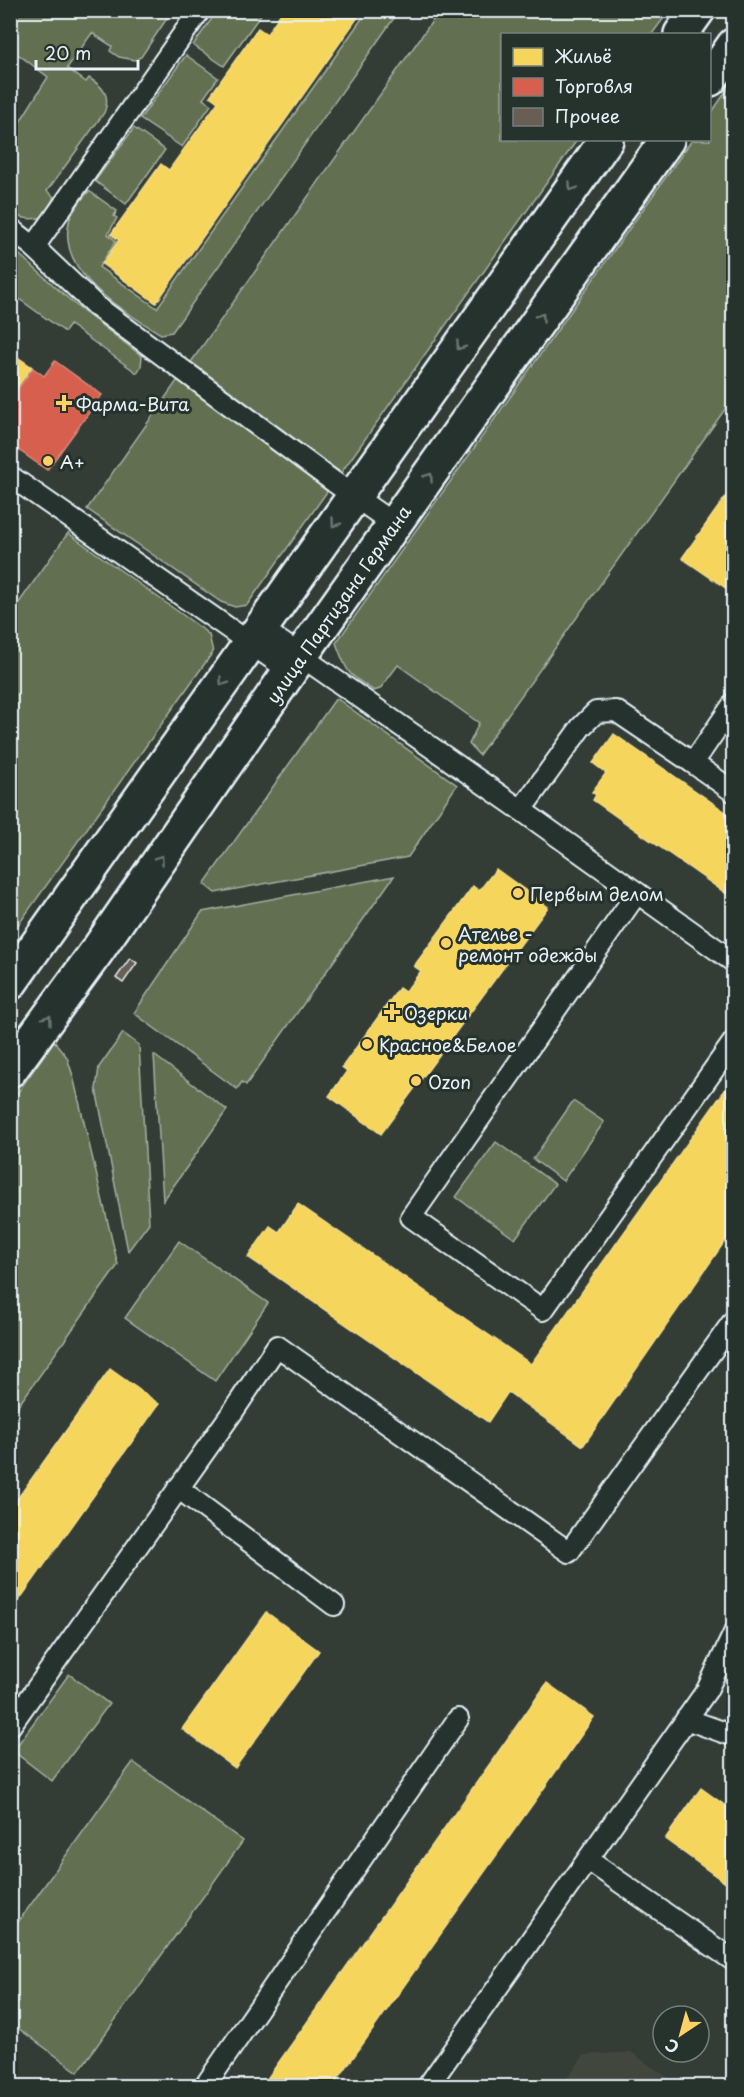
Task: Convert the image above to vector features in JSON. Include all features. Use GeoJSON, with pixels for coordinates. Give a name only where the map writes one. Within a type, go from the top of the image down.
{"type":"FeatureCollection","features":[{"type":"Feature","properties":{"kind":"main road"},"geometry":{"type":"LineString","coordinates":[[682,33],[698,10]]}},
{"type":"Feature","properties":{"kind":"main road"},"geometry":{"type":"LineString","coordinates":[[711,78],[734,45]]}},
{"type":"Feature","properties":{"kind":"main road"},"geometry":{"type":"LineString","coordinates":[[10,983],[605,141]]}},
{"type":"Feature","properties":{"kind":"main road","name":"улица Партизана Германа"},"geometry":{"type":"LineString","coordinates":[[10,1070],[666,141]]}},
{"type":"Feature","properties":{"kind":"lane"},"geometry":{"type":"LineString","coordinates":[[34,247],[200,10]]}},
{"type":"Feature","properties":{"kind":"lane"},"geometry":{"type":"LineString","coordinates":[[10,228],[34,247],[96,306],[395,525]]}},
{"type":"Feature","properties":{"kind":"lane"},"geometry":{"type":"LineString","coordinates":[[10,476],[521,810],[734,962]]}},
{"type":"Feature","properties":{"kind":"lane"},"geometry":{"type":"LineString","coordinates":[[693,764],[734,703]]}},
{"type":"Feature","properties":{"kind":"lane"},"geometry":{"type":"LineString","coordinates":[[521,810],[581,727],[596,712],[616,711],[734,792]]}},
{"type":"Feature","properties":{"kind":"lane"},"geometry":{"type":"LineString","coordinates":[[637,893],[411,1217],[543,1310],[734,1041]]}},
{"type":"Feature","properties":{"kind":"lane"},"geometry":{"type":"LineString","coordinates":[[10,1726],[277,1346],[569,1552],[734,1320]]}},
{"type":"Feature","properties":{"kind":"lane"},"geometry":{"type":"LineString","coordinates":[[178,1488],[334,1605]]}},
{"type":"Feature","properties":{"kind":"lane"},"geometry":{"type":"LineString","coordinates":[[428,2086],[707,1690],[734,1633]]}},
{"type":"Feature","properties":{"kind":"lane"},"geometry":{"type":"LineString","coordinates":[[205,2086],[458,1719]]}},
{"type":"Feature","properties":{"kind":"lane"},"geometry":{"type":"LineString","coordinates":[[686,1719],[734,1736]]}},
{"type":"Feature","properties":{"kind":"lane"},"geometry":{"type":"LineString","coordinates":[[588,1860],[734,1961]]}},
{"type":"Feature","properties":{"kind":"shaded area"},"geometry":{"type":"Polygon","coordinates":[[[631,2052],[680,2086],[561,2086],[584,2055],[631,2052]]]}},
{"type":"Feature","properties":{"kind":"green space"},"geometry":{"type":"Polygon","coordinates":[[[218,10],[262,13],[224,66],[193,45],[218,10]]]}},
{"type":"Feature","properties":{"kind":"green space"},"geometry":{"type":"Polygon","coordinates":[[[368,10],[399,11],[172,332],[161,334],[129,314],[112,302],[83,275],[73,259],[68,241],[69,222],[77,206],[89,191],[117,211],[114,216],[117,218],[108,234],[116,241],[99,267],[157,308],[368,10]]]}},
{"type":"Feature","properties":{"kind":"green space"},"geometry":{"type":"Polygon","coordinates":[[[440,10],[669,11],[653,33],[501,33],[501,141],[576,141],[341,473],[191,362],[440,10]]]}},
{"type":"Feature","properties":{"kind":"green space"},"geometry":{"type":"Polygon","coordinates":[[[11,11],[172,11],[141,57],[135,60],[119,57],[110,51],[112,46],[92,33],[67,68],[86,82],[89,78],[99,85],[105,92],[107,102],[104,113],[47,191],[54,197],[44,217],[40,218],[31,219],[11,212],[11,136],[48,77],[11,49],[11,11]]]}},
{"type":"Feature","properties":{"kind":"green space"},"geometry":{"type":"Polygon","coordinates":[[[186,55],[218,78],[203,99],[211,105],[182,147],[140,119],[186,55]]]}},
{"type":"Feature","properties":{"kind":"green space"},"geometry":{"type":"Polygon","coordinates":[[[733,81],[733,398],[479,755],[469,744],[479,723],[398,665],[380,689],[374,691],[349,672],[336,643],[691,141],[711,141],[711,114],[733,81]]]}},
{"type":"Feature","properties":{"kind":"green space"},"geometry":{"type":"Polygon","coordinates":[[[134,128],[165,150],[126,204],[95,181],[134,128]]]}},
{"type":"Feature","properties":{"kind":"green space"},"geometry":{"type":"Polygon","coordinates":[[[11,247],[80,309],[142,356],[141,366],[137,373],[70,325],[65,332],[11,293],[11,247]]]}},
{"type":"Feature","properties":{"kind":"green space"},"geometry":{"type":"Polygon","coordinates":[[[179,378],[329,489],[247,605],[235,607],[221,602],[87,509],[179,378]]]}},
{"type":"Feature","properties":{"kind":"green space"},"geometry":{"type":"Polygon","coordinates":[[[68,533],[201,628],[209,635],[213,652],[11,935],[11,614],[68,533]]]}},
{"type":"Feature","properties":{"kind":"green space"},"geometry":{"type":"Polygon","coordinates":[[[336,698],[457,785],[408,857],[215,893],[204,884],[336,698]]]}},
{"type":"Feature","properties":{"kind":"green space"},"geometry":{"type":"Polygon","coordinates":[[[394,876],[246,1085],[242,1082],[237,1089],[134,1013],[202,912],[394,876]]]}},
{"type":"Feature","properties":{"kind":"green space"},"geometry":{"type":"Polygon","coordinates":[[[123,1033],[139,1045],[149,1223],[128,1251],[96,1089],[99,1067],[123,1033]]]}},
{"type":"Feature","properties":{"kind":"green space"},"geometry":{"type":"Polygon","coordinates":[[[54,1041],[67,1057],[73,1076],[118,1265],[11,1416],[11,1102],[54,1041]]]}},
{"type":"Feature","properties":{"kind":"green space"},"geometry":{"type":"Polygon","coordinates":[[[154,1055],[227,1110],[163,1201],[154,1055]]]}},
{"type":"Feature","properties":{"kind":"green space"},"geometry":{"type":"Polygon","coordinates":[[[573,1101],[604,1122],[563,1181],[533,1159],[573,1101]]]}},
{"type":"Feature","properties":{"kind":"green space"},"geometry":{"type":"Polygon","coordinates":[[[496,1142],[555,1184],[515,1239],[456,1197],[496,1142]]]}},
{"type":"Feature","properties":{"kind":"green space"},"geometry":{"type":"Polygon","coordinates":[[[179,1241],[268,1303],[215,1381],[125,1318],[179,1241]]]}},
{"type":"Feature","properties":{"kind":"green space"},"geometry":{"type":"Polygon","coordinates":[[[69,1674],[109,1704],[52,1781],[13,1751],[69,1674]]]}},
{"type":"Feature","properties":{"kind":"green space"},"geometry":{"type":"Polygon","coordinates":[[[133,1762],[243,1841],[78,2072],[11,2023],[11,1932],[133,1762]]]}},
{"type":"Feature","properties":{"kind":"building: Жильё"},"geometry":{"type":"Polygon","coordinates":[[[283,10],[363,10],[156,303],[102,264],[119,240],[111,234],[161,164],[169,170],[218,102],[210,96],[258,28],[267,34],[283,10]]]}},
{"type":"Feature","properties":{"kind":"building: Жильё"},"geometry":{"type":"Polygon","coordinates":[[[10,352],[32,367],[10,397],[10,352]]]}},
{"type":"Feature","properties":{"kind":"building: Жильё"},"geometry":{"type":"Polygon","coordinates":[[[734,485],[734,593],[733,593],[682,558],[734,485]]]}},
{"type":"Feature","properties":{"kind":"building: Жильё"},"geometry":{"type":"Polygon","coordinates":[[[614,734],[734,818],[734,899],[593,800],[596,795],[592,792],[606,773],[593,763],[614,734]]]}},
{"type":"Feature","properties":{"kind":"building: Жильё"},"geometry":{"type":"Polygon","coordinates":[[[496,869],[548,907],[381,1134],[329,1096],[347,1071],[342,1067],[399,988],[405,992],[421,971],[414,966],[473,886],[479,891],[496,869]]]}},
{"type":"Feature","properties":{"kind":"building: Жильё"},"geometry":{"type":"Polygon","coordinates":[[[734,1077],[734,1228],[583,1446],[508,1392],[488,1422],[248,1257],[270,1226],[279,1232],[298,1204],[531,1364],[734,1077]]]}},
{"type":"Feature","properties":{"kind":"building: Жильё"},"geometry":{"type":"Polygon","coordinates":[[[110,1369],[159,1404],[10,1613],[10,1509],[110,1369]]]}},
{"type":"Feature","properties":{"kind":"building: Жильё"},"geometry":{"type":"Polygon","coordinates":[[[266,1612],[319,1651],[235,1768],[182,1729],[266,1612]]]}},
{"type":"Feature","properties":{"kind":"building: Жильё"},"geometry":{"type":"Polygon","coordinates":[[[547,1683],[594,1717],[554,1774],[333,2086],[262,2086],[547,1683]]]}},
{"type":"Feature","properties":{"kind":"building: Жильё"},"geometry":{"type":"Polygon","coordinates":[[[701,1788],[734,1812],[734,1889],[665,1839],[701,1788]]]}},
{"type":"Feature","properties":{"kind":"building: Торговля"},"geometry":{"type":"Polygon","coordinates":[[[55,361],[102,395],[47,470],[10,444],[10,400],[33,368],[44,376],[55,361]]]}},
{"type":"Feature","properties":{"kind":"building: Прочее"},"geometry":{"type":"Polygon","coordinates":[[[130,958],[137,963],[123,983],[116,978],[130,958]]]}},
{"type":"Feature","properties":{"kind":"place","name":"Фарма-Вита"},"geometry":{"type":"Point","coordinates":[64,403]}},
{"type":"Feature","properties":{"kind":"place","name":"А+"},"geometry":{"type":"Point","coordinates":[48,461]}},
{"type":"Feature","properties":{"kind":"place","name":"Первым делом"},"geometry":{"type":"Point","coordinates":[518,893]}},
{"type":"Feature","properties":{"kind":"place","name":"Ателье - ремонт одежды"},"geometry":{"type":"Point","coordinates":[446,943]}},
{"type":"Feature","properties":{"kind":"place","name":"Озерки"},"geometry":{"type":"Point","coordinates":[392,1012]}},
{"type":"Feature","properties":{"kind":"place","name":"Красное&Белое"},"geometry":{"type":"Point","coordinates":[367,1044]}},
{"type":"Feature","properties":{"kind":"place","name":"Ozon"},"geometry":{"type":"Point","coordinates":[416,1081]}}]}
